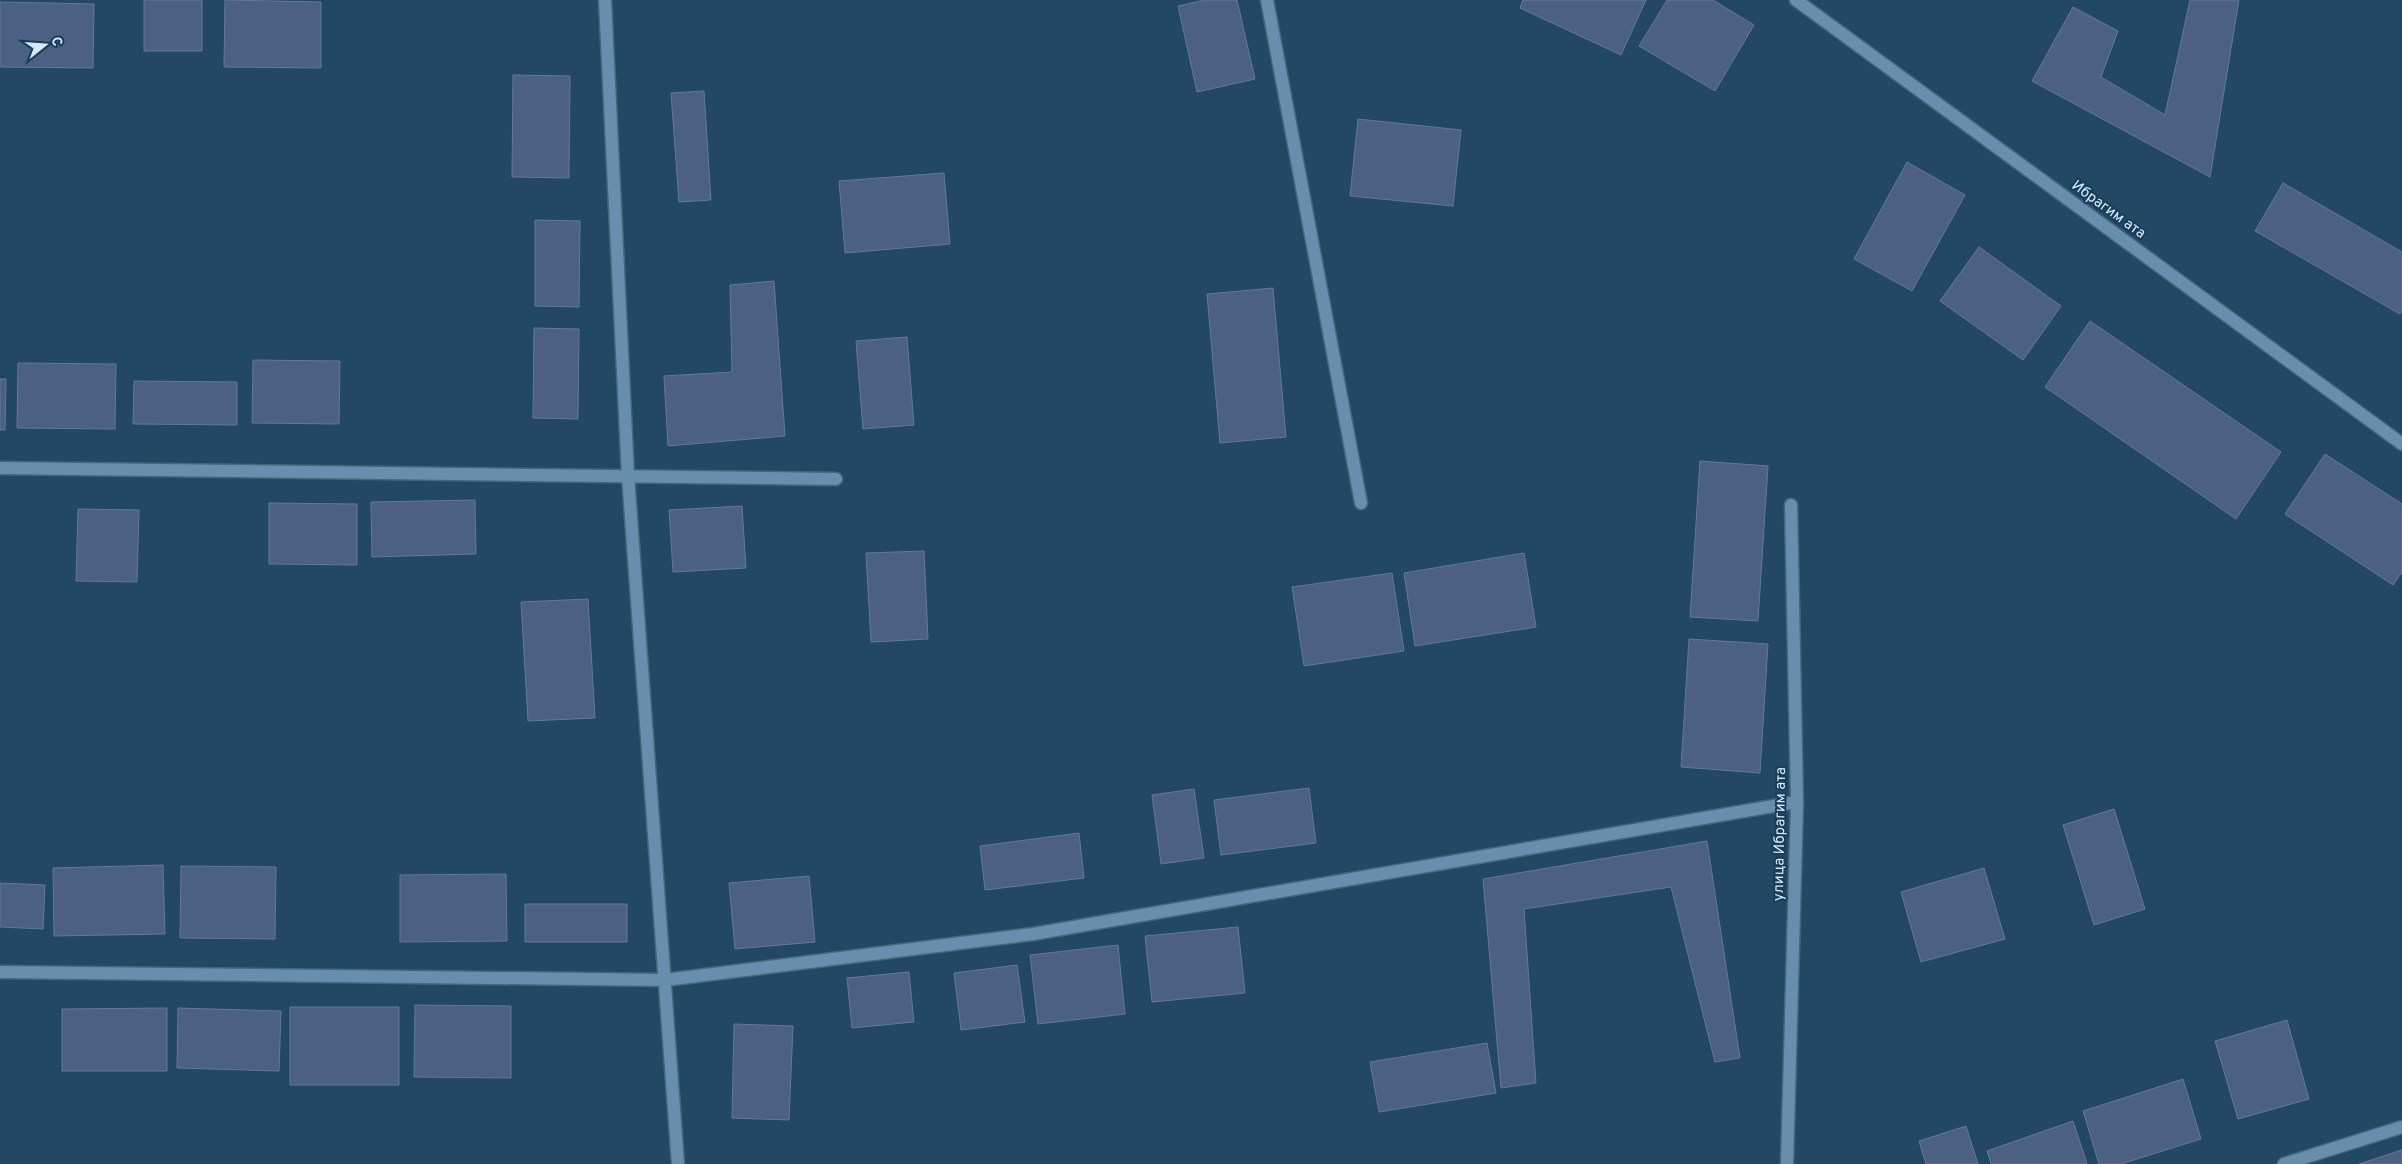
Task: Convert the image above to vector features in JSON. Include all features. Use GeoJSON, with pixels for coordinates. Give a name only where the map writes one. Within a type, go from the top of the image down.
{"type":"FeatureCollection","features":[{"type":"Feature","properties":{"kind":"street"},"geometry":{"type":"LineString","coordinates":[[605,0],[628,476],[678,1164]]}},
{"type":"Feature","properties":{"kind":"street"},"geometry":{"type":"LineString","coordinates":[[1267,0],[1361,503]]}},
{"type":"Feature","properties":{"kind":"street","name":"Ибрагим ата"},"geometry":{"type":"LineString","coordinates":[[1796,0],[2402,444]]}},
{"type":"Feature","properties":{"kind":"street"},"geometry":{"type":"LineString","coordinates":[[0,468],[836,479]]}},
{"type":"Feature","properties":{"kind":"street","name":"улица Ибрагим ата"},"geometry":{"type":"LineString","coordinates":[[1787,1164],[1797,802],[1791,505]]}},
{"type":"Feature","properties":{"kind":"street"},"geometry":{"type":"LineString","coordinates":[[0,972],[665,980],[1033,934],[1797,802]]}},
{"type":"Feature","properties":{"kind":"street"},"geometry":{"type":"LineString","coordinates":[[2284,1164],[2402,1127]]}},
{"type":"Feature","properties":{"kind":"building"},"geometry":{"type":"Polygon","coordinates":[[[144,0],[202,0],[202,51],[144,51],[144,0]]]}},
{"type":"Feature","properties":{"kind":"building"},"geometry":{"type":"Polygon","coordinates":[[[225,0],[321,2],[321,68],[224,67],[225,0]]]}},
{"type":"Feature","properties":{"kind":"building"},"geometry":{"type":"Polygon","coordinates":[[[1205,0],[1237,0],[1255,79],[1197,92],[1178,6],[1205,0]]]}},
{"type":"Feature","properties":{"kind":"building"},"geometry":{"type":"Polygon","coordinates":[[[1523,0],[1646,0],[1621,55],[1520,8],[1523,0]]]}},
{"type":"Feature","properties":{"kind":"building"},"geometry":{"type":"Polygon","coordinates":[[[1667,0],[1713,0],[1754,25],[1715,91],[1639,46],[1667,0]]]}},
{"type":"Feature","properties":{"kind":"building"},"geometry":{"type":"Polygon","coordinates":[[[2190,0],[2239,0],[2210,177],[2032,81],[2073,7],[2118,31],[2101,77],[2165,115],[2190,0]]]}},
{"type":"Feature","properties":{"kind":"building"},"geometry":{"type":"Polygon","coordinates":[[[0,2],[94,4],[93,68],[0,67],[0,2]]]}},
{"type":"Feature","properties":{"kind":"building"},"geometry":{"type":"Polygon","coordinates":[[[513,75],[570,76],[569,178],[512,177],[513,75]]]}},
{"type":"Feature","properties":{"kind":"building"},"geometry":{"type":"Polygon","coordinates":[[[704,91],[711,200],[679,202],[671,93],[704,91]]]}},
{"type":"Feature","properties":{"kind":"building"},"geometry":{"type":"Polygon","coordinates":[[[1358,119],[1461,130],[1453,206],[1350,196],[1358,119]]]}},
{"type":"Feature","properties":{"kind":"building"},"geometry":{"type":"Polygon","coordinates":[[[1907,162],[1965,195],[1912,291],[1854,259],[1907,162]]]}},
{"type":"Feature","properties":{"kind":"building"},"geometry":{"type":"Polygon","coordinates":[[[944,173],[950,244],[845,253],[839,181],[944,173]]]}},
{"type":"Feature","properties":{"kind":"building"},"geometry":{"type":"Polygon","coordinates":[[[2283,183],[2402,252],[2402,310],[2400,314],[2255,231],[2283,183]]]}},
{"type":"Feature","properties":{"kind":"building"},"geometry":{"type":"Polygon","coordinates":[[[535,220],[580,221],[579,307],[535,306],[535,220]]]}},
{"type":"Feature","properties":{"kind":"building"},"geometry":{"type":"Polygon","coordinates":[[[1979,247],[2061,306],[2023,360],[1940,301],[1979,247]]]}},
{"type":"Feature","properties":{"kind":"building"},"geometry":{"type":"Polygon","coordinates":[[[774,281],[785,436],[668,446],[664,376],[732,372],[730,285],[774,281]]]}},
{"type":"Feature","properties":{"kind":"building"},"geometry":{"type":"Polygon","coordinates":[[[1273,288],[1286,437],[1220,443],[1207,294],[1273,288]]]}},
{"type":"Feature","properties":{"kind":"building"},"geometry":{"type":"Polygon","coordinates":[[[2090,321],[2281,452],[2236,519],[2045,387],[2090,321]]]}},
{"type":"Feature","properties":{"kind":"building"},"geometry":{"type":"Polygon","coordinates":[[[534,328],[579,329],[578,419],[533,418],[534,328]]]}},
{"type":"Feature","properties":{"kind":"building"},"geometry":{"type":"Polygon","coordinates":[[[907,337],[914,425],[863,429],[856,341],[907,337]]]}},
{"type":"Feature","properties":{"kind":"building"},"geometry":{"type":"Polygon","coordinates":[[[253,360],[340,361],[339,424],[252,423],[253,360]]]}},
{"type":"Feature","properties":{"kind":"building"},"geometry":{"type":"Polygon","coordinates":[[[18,363],[116,364],[115,429],[17,428],[18,363]]]}},
{"type":"Feature","properties":{"kind":"building"},"geometry":{"type":"Polygon","coordinates":[[[0,379],[6,379],[5,430],[0,430],[0,379]]]}},
{"type":"Feature","properties":{"kind":"building"},"geometry":{"type":"Polygon","coordinates":[[[134,381],[237,382],[237,425],[133,424],[134,381]]]}},
{"type":"Feature","properties":{"kind":"building"},"geometry":{"type":"Polygon","coordinates":[[[2325,454],[2402,504],[2402,572],[2393,585],[2285,514],[2325,454]]]}},
{"type":"Feature","properties":{"kind":"building"},"geometry":{"type":"Polygon","coordinates":[[[1700,461],[1768,466],[1758,621],[1690,617],[1700,461]]]}},
{"type":"Feature","properties":{"kind":"building"},"geometry":{"type":"Polygon","coordinates":[[[475,500],[476,554],[372,557],[371,502],[475,500]]]}},
{"type":"Feature","properties":{"kind":"building"},"geometry":{"type":"Polygon","coordinates":[[[269,503],[357,504],[357,565],[269,564],[269,503]]]}},
{"type":"Feature","properties":{"kind":"building"},"geometry":{"type":"Polygon","coordinates":[[[742,506],[746,568],[673,572],[669,510],[742,506]]]}},
{"type":"Feature","properties":{"kind":"building"},"geometry":{"type":"Polygon","coordinates":[[[78,509],[139,510],[137,582],[76,581],[78,509]]]}},
{"type":"Feature","properties":{"kind":"building"},"geometry":{"type":"Polygon","coordinates":[[[924,551],[928,639],[871,642],[866,553],[924,551]]]}},
{"type":"Feature","properties":{"kind":"building"},"geometry":{"type":"Polygon","coordinates":[[[1524,553],[1536,627],[1415,646],[1404,573],[1524,553]]]}},
{"type":"Feature","properties":{"kind":"building"},"geometry":{"type":"Polygon","coordinates":[[[1392,573],[1404,651],[1304,666],[1292,587],[1392,573]]]}},
{"type":"Feature","properties":{"kind":"building"},"geometry":{"type":"Polygon","coordinates":[[[588,599],[595,718],[528,721],[521,602],[588,599]]]}},
{"type":"Feature","properties":{"kind":"building"},"geometry":{"type":"Polygon","coordinates":[[[1689,639],[1768,644],[1760,773],[1681,767],[1689,639]]]}},
{"type":"Feature","properties":{"kind":"building"},"geometry":{"type":"Polygon","coordinates":[[[1309,788],[1316,843],[1221,855],[1214,800],[1309,788]]]}},
{"type":"Feature","properties":{"kind":"building"},"geometry":{"type":"Polygon","coordinates":[[[1194,789],[1204,858],[1161,864],[1152,795],[1194,789]]]}},
{"type":"Feature","properties":{"kind":"building"},"geometry":{"type":"Polygon","coordinates":[[[2114,809],[2145,909],[2094,925],[2063,825],[2114,809]]]}},
{"type":"Feature","properties":{"kind":"building"},"geometry":{"type":"Polygon","coordinates":[[[1079,833],[1084,878],[985,890],[980,846],[1079,833]]]}},
{"type":"Feature","properties":{"kind":"building"},"geometry":{"type":"Polygon","coordinates":[[[1707,841],[1740,1058],[1715,1062],[1671,887],[1524,909],[1536,1083],[1501,1088],[1483,879],[1707,841]]]}},
{"type":"Feature","properties":{"kind":"building"},"geometry":{"type":"Polygon","coordinates":[[[163,865],[165,934],[54,936],[53,868],[163,865]]]}},
{"type":"Feature","properties":{"kind":"building"},"geometry":{"type":"Polygon","coordinates":[[[181,866],[276,867],[275,939],[180,938],[181,866]]]}},
{"type":"Feature","properties":{"kind":"building"},"geometry":{"type":"Polygon","coordinates":[[[1984,868],[2005,939],[1921,962],[1901,892],[1984,868]]]}},
{"type":"Feature","properties":{"kind":"building"},"geometry":{"type":"Polygon","coordinates":[[[506,874],[507,941],[400,942],[400,875],[506,874]]]}},
{"type":"Feature","properties":{"kind":"building"},"geometry":{"type":"Polygon","coordinates":[[[809,876],[815,942],[735,949],[729,883],[809,876]]]}},
{"type":"Feature","properties":{"kind":"building"},"geometry":{"type":"Polygon","coordinates":[[[0,883],[45,885],[43,929],[0,927],[0,883]]]}},
{"type":"Feature","properties":{"kind":"building"},"geometry":{"type":"Polygon","coordinates":[[[525,904],[627,904],[627,942],[525,942],[525,904]]]}},
{"type":"Feature","properties":{"kind":"building"},"geometry":{"type":"Polygon","coordinates":[[[1238,927],[1245,993],[1152,1002],[1145,936],[1238,927]]]}},
{"type":"Feature","properties":{"kind":"building"},"geometry":{"type":"Polygon","coordinates":[[[1118,945],[1125,1014],[1038,1024],[1030,955],[1118,945]]]}},
{"type":"Feature","properties":{"kind":"building"},"geometry":{"type":"Polygon","coordinates":[[[1017,965],[1025,1022],[961,1030],[954,973],[1017,965]]]}},
{"type":"Feature","properties":{"kind":"building"},"geometry":{"type":"Polygon","coordinates":[[[909,972],[914,1022],[852,1028],[847,978],[909,972]]]}},
{"type":"Feature","properties":{"kind":"building"},"geometry":{"type":"Polygon","coordinates":[[[415,1005],[511,1006],[511,1078],[414,1077],[415,1005]]]}},
{"type":"Feature","properties":{"kind":"building"},"geometry":{"type":"Polygon","coordinates":[[[290,1007],[399,1007],[399,1085],[290,1085],[290,1007]]]}},
{"type":"Feature","properties":{"kind":"building"},"geometry":{"type":"Polygon","coordinates":[[[167,1008],[167,1071],[62,1071],[62,1009],[167,1008]]]}},
{"type":"Feature","properties":{"kind":"building"},"geometry":{"type":"Polygon","coordinates":[[[178,1008],[281,1011],[279,1071],[177,1068],[178,1008]]]}},
{"type":"Feature","properties":{"kind":"building"},"geometry":{"type":"Polygon","coordinates":[[[2287,1020],[2309,1099],[2238,1119],[2215,1041],[2287,1020]]]}},
{"type":"Feature","properties":{"kind":"building"},"geometry":{"type":"Polygon","coordinates":[[[734,1024],[793,1026],[789,1120],[732,1118],[734,1024]]]}},
{"type":"Feature","properties":{"kind":"building"},"geometry":{"type":"Polygon","coordinates":[[[1487,1043],[1496,1093],[1379,1112],[1370,1062],[1487,1043]]]}},
{"type":"Feature","properties":{"kind":"building"},"geometry":{"type":"Polygon","coordinates":[[[2183,1079],[2201,1139],[2121,1164],[2099,1164],[2083,1111],[2183,1079]]]}},
{"type":"Feature","properties":{"kind":"building"},"geometry":{"type":"Polygon","coordinates":[[[2073,1121],[2087,1164],[1991,1164],[1987,1151],[2073,1121]]]}},
{"type":"Feature","properties":{"kind":"building"},"geometry":{"type":"Polygon","coordinates":[[[1966,1126],[1978,1164],[1926,1164],[1919,1141],[1966,1126]]]}},
{"type":"Feature","properties":{"kind":"building"},"geometry":{"type":"Polygon","coordinates":[[[2402,1150],[2402,1164],[2359,1164],[2402,1150]]]}}]}
